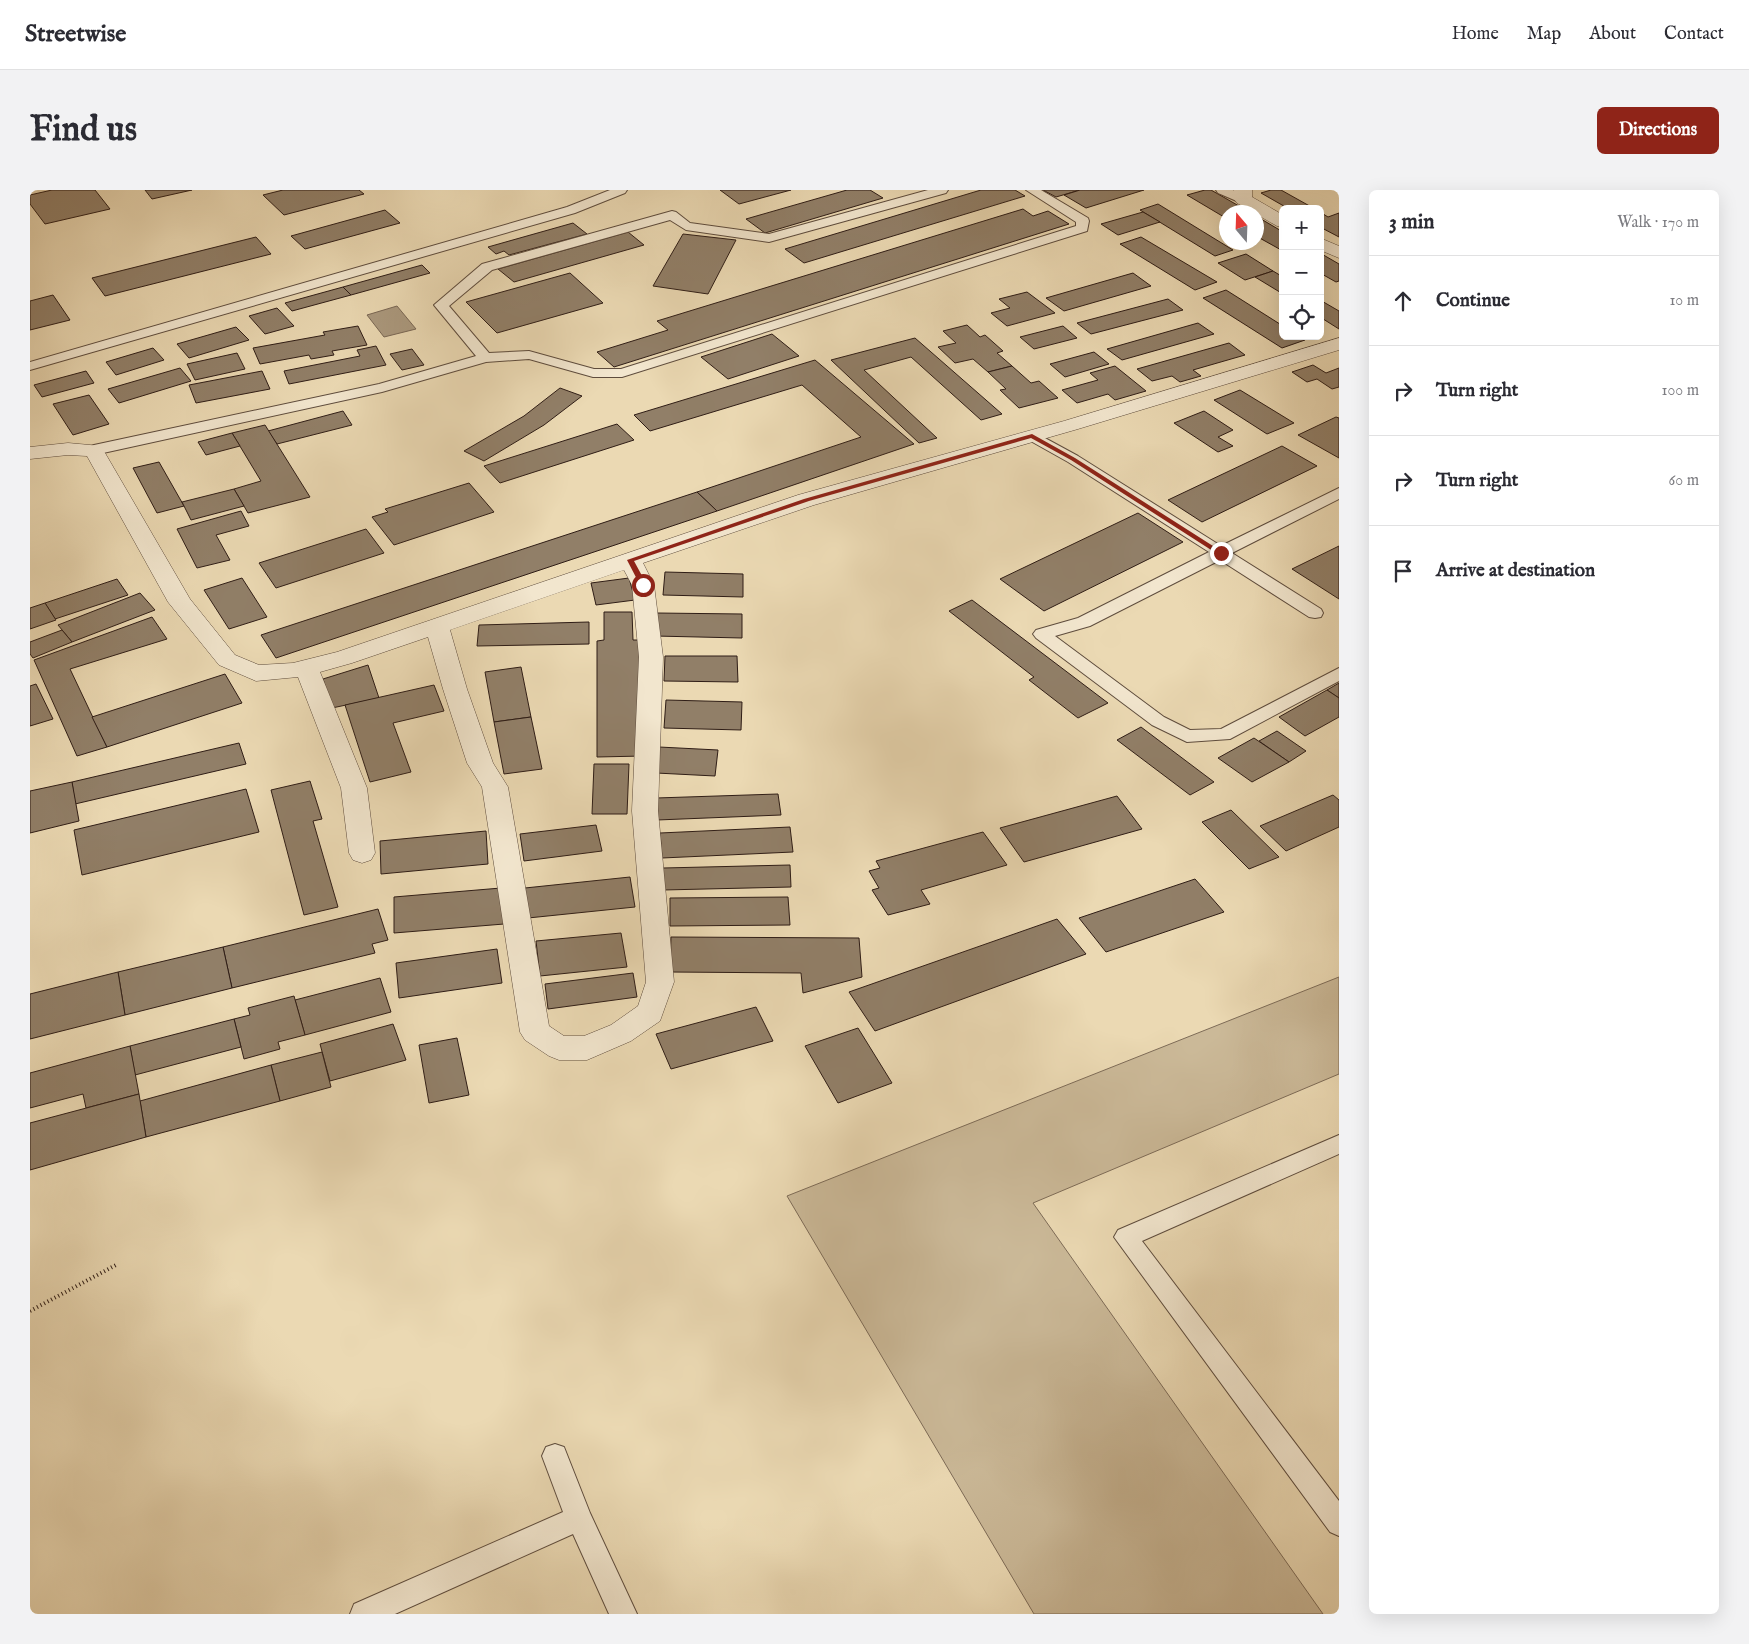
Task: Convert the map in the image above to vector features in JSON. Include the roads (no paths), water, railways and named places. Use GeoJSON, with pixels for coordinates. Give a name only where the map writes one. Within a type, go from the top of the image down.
{"type":"FeatureCollection","features":[{"type":"Feature","properties":{"kind":"street"},"geometry":{"type":"LineString","coordinates":[[1243,194],[1279,219]]}},
{"type":"Feature","properties":{"kind":"street"},"geometry":{"type":"LineString","coordinates":[[1324,245],[1339,253]]}},
{"type":"Feature","properties":{"kind":"street"},"geometry":{"type":"LineString","coordinates":[[30,453],[68,448],[94,450],[101,458],[180,602],[227,660],[256,673],[292,671],[344,658],[806,500],[1032,436],[1339,344]]}},
{"type":"Feature","properties":{"kind":"street"},"geometry":{"type":"LineString","coordinates":[[437,626],[455,689],[480,763],[496,787],[536,1032],[559,1048],[587,1048],[621,1033],[650,1013],[660,982],[644,811],[651,656],[643,585],[630,560]]}},
{"type":"Feature","properties":{"kind":"street"},"geometry":{"type":"LineString","coordinates":[[306,667],[354,788],[362,853]]}},
{"type":"Feature","properties":{"kind":"lane"},"geometry":{"type":"LineString","coordinates":[[30,366],[571,210],[620,190]]}},
{"type":"Feature","properties":{"kind":"lane"},"geometry":{"type":"LineString","coordinates":[[485,358],[441,305],[487,267],[672,215],[686,226],[768,238],[942,190]]}},
{"type":"Feature","properties":{"kind":"lane"},"geometry":{"type":"LineString","coordinates":[[94,450],[382,388],[485,358],[529,356],[593,373],[622,373],[1082,228],[1083,221],[1032,190]]}},
{"type":"Feature","properties":{"kind":"lane"},"geometry":{"type":"LineString","coordinates":[[1222,190],[1243,194]]}},
{"type":"Feature","properties":{"kind":"lane"},"geometry":{"type":"LineString","coordinates":[[1032,436],[1073,459],[1314,613]]}},
{"type":"Feature","properties":{"kind":"lane"},"geometry":{"type":"LineString","coordinates":[[1339,493],[1084,622],[1042,634],[1158,721],[1186,736],[1224,735],[1339,674]]}},
{"type":"Feature","properties":{"kind":"lane"},"geometry":{"type":"LineString","coordinates":[[1339,1144],[1126,1237],[1339,1523]]}},
{"type":"Feature","properties":{"kind":"lane"},"geometry":{"type":"LineString","coordinates":[[555,1456],[579,1518],[623,1614]]}},
{"type":"Feature","properties":{"kind":"lane"},"geometry":{"type":"LineString","coordinates":[[364,1614],[579,1518]]}}]}
